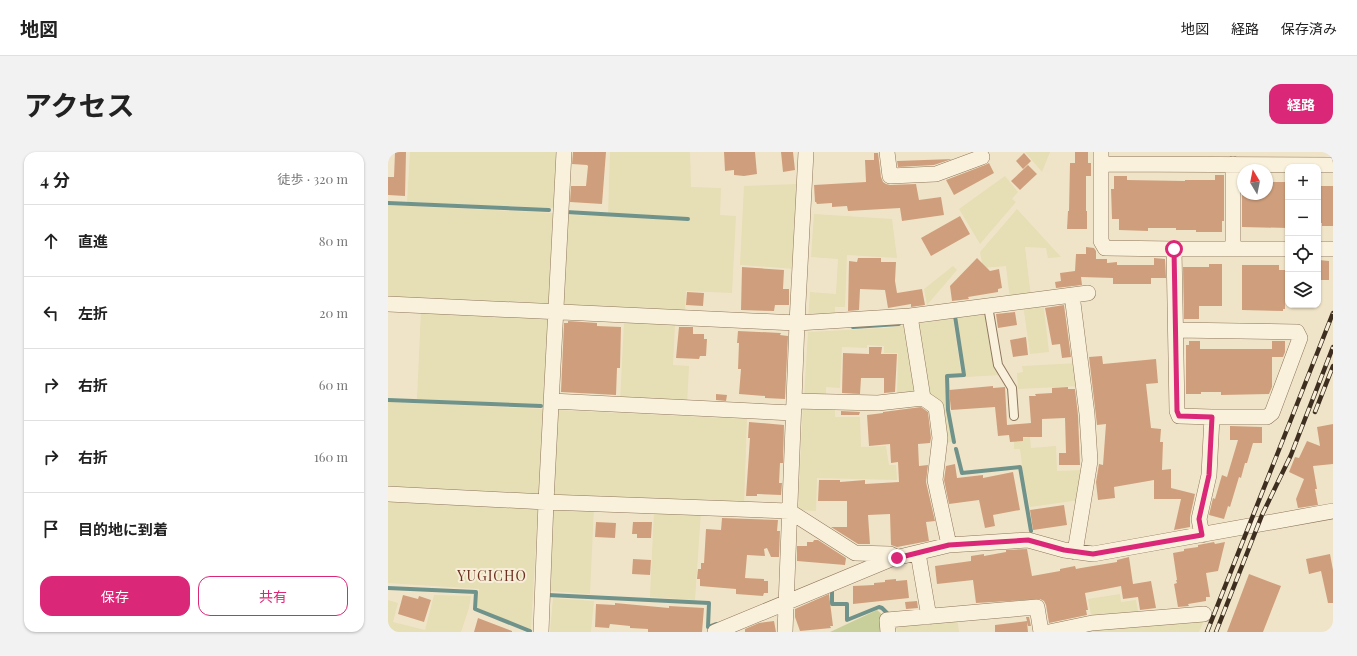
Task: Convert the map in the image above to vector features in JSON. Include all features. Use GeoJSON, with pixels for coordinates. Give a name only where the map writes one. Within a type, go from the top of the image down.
{"type":"FeatureCollection","features":[{"type":"Feature","properties":{"kind":"street"},"geometry":{"type":"LineString","coordinates":[[541,632],[555,312],[564,152]]}},
{"type":"Feature","properties":{"kind":"street"},"geometry":{"type":"LineString","coordinates":[[785,632],[796,323],[806,152]]}},
{"type":"Feature","properties":{"kind":"street"},"geometry":{"type":"LineString","coordinates":[[887,152],[890,176],[936,174],[982,156]]}},
{"type":"Feature","properties":{"kind":"street"},"geometry":{"type":"LineString","coordinates":[[1285,249],[1105,248],[1101,241],[1101,158],[1233,164],[1333,165]]}},
{"type":"Feature","properties":{"kind":"street"},"geometry":{"type":"LineString","coordinates":[[1233,164],[1234,249]]}},
{"type":"Feature","properties":{"kind":"street"},"geometry":{"type":"LineString","coordinates":[[1174,249],[1177,411],[1179,416],[1267,417],[1272,413],[1300,338],[1297,332],[1176,330]]}},
{"type":"Feature","properties":{"kind":"street"},"geometry":{"type":"LineString","coordinates":[[1321,250],[1333,249]]}},
{"type":"Feature","properties":{"kind":"street"},"geometry":{"type":"LineString","coordinates":[[388,304],[796,323],[910,316],[1088,293]]}},
{"type":"Feature","properties":{"kind":"street"},"geometry":{"type":"LineString","coordinates":[[1072,295],[1088,414],[1090,461],[1075,552]]}},
{"type":"Feature","properties":{"kind":"street"},"geometry":{"type":"LineString","coordinates":[[910,316],[923,398]]}},
{"type":"Feature","properties":{"kind":"street"},"geometry":{"type":"LineString","coordinates":[[551,401],[793,407],[878,403],[923,398],[936,407],[940,438],[935,480],[949,545]]}},
{"type":"Feature","properties":{"kind":"street"},"geometry":{"type":"LineString","coordinates":[[1202,535],[1199,519],[1209,475],[1212,417]]}},
{"type":"Feature","properties":{"kind":"street"},"geometry":{"type":"LineString","coordinates":[[388,494],[546,502],[789,511],[855,553],[890,554],[897,558]]}},
{"type":"Feature","properties":{"kind":"street"},"geometry":{"type":"LineString","coordinates":[[715,632],[897,558],[949,545],[1028,540],[1075,552],[1093,554],[1333,511]]}},
{"type":"Feature","properties":{"kind":"street"},"geometry":{"type":"LineString","coordinates":[[918,553],[928,617]]}},
{"type":"Feature","properties":{"kind":"street"},"geometry":{"type":"LineString","coordinates":[[888,632],[887,620],[1037,607],[1041,632]]}},
{"type":"Feature","properties":{"kind":"street"},"geometry":{"type":"LineString","coordinates":[[1049,632],[1092,623],[1204,614]]}},
{"type":"Feature","properties":{"kind":"lane"},"geometry":{"type":"LineString","coordinates":[[988,306],[998,365],[1012,388],[1014,416]]}},
{"type":"Feature","properties":{"kind":"shaded area"},"geometry":{"type":"Polygon","coordinates":[[[410,152],[556,152],[554,208],[407,202],[410,152]]]}},
{"type":"Feature","properties":{"kind":"shaded area"},"geometry":{"type":"Polygon","coordinates":[[[610,152],[690,152],[691,187],[721,188],[720,215],[736,216],[732,293],[686,291],[685,313],[560,307],[563,215],[608,216],[610,152]]]}},
{"type":"Feature","properties":{"kind":"shaded area"},"geometry":{"type":"Polygon","coordinates":[[[1025,152],[1050,152],[1042,172],[1025,152]]]}},
{"type":"Feature","properties":{"kind":"shaded area"},"geometry":{"type":"Polygon","coordinates":[[[1005,176],[1018,192],[1012,199],[1016,202],[980,244],[959,209],[1005,176]]]}},
{"type":"Feature","properties":{"kind":"shaded area"},"geometry":{"type":"Polygon","coordinates":[[[799,184],[795,269],[740,265],[744,186],[799,184]]]}},
{"type":"Feature","properties":{"kind":"shaded area"},"geometry":{"type":"Polygon","coordinates":[[[388,205],[553,213],[549,307],[388,300],[388,205]]]}},
{"type":"Feature","properties":{"kind":"shaded area"},"geometry":{"type":"Polygon","coordinates":[[[1017,209],[1061,257],[1048,258],[1046,248],[1025,247],[1031,297],[1010,300],[1006,266],[983,268],[980,252],[1017,209]]]}},
{"type":"Feature","properties":{"kind":"shaded area"},"geometry":{"type":"Polygon","coordinates":[[[814,214],[892,219],[897,258],[847,255],[845,307],[835,307],[835,317],[808,319],[810,292],[836,294],[838,259],[811,257],[814,214]]]}},
{"type":"Feature","properties":{"kind":"shaded area"},"geometry":{"type":"Polygon","coordinates":[[[953,266],[957,270],[927,305],[924,289],[953,266]]]}},
{"type":"Feature","properties":{"kind":"shaded area"},"geometry":{"type":"Polygon","coordinates":[[[1043,301],[1049,352],[1030,354],[1023,304],[1043,301]]]}},
{"type":"Feature","properties":{"kind":"shaded area"},"geometry":{"type":"Polygon","coordinates":[[[421,311],[548,317],[544,405],[417,399],[421,311]]]}},
{"type":"Feature","properties":{"kind":"shaded area"},"geometry":{"type":"Polygon","coordinates":[[[981,311],[987,316],[1001,375],[966,377],[957,315],[981,311]]]}},
{"type":"Feature","properties":{"kind":"shaded area"},"geometry":{"type":"Polygon","coordinates":[[[953,318],[961,373],[945,374],[947,411],[952,442],[943,443],[925,394],[916,324],[953,318]]]}},
{"type":"Feature","properties":{"kind":"shaded area"},"geometry":{"type":"Polygon","coordinates":[[[624,322],[675,325],[673,365],[689,366],[687,406],[620,403],[624,322]]]}},
{"type":"Feature","properties":{"kind":"shaded area"},"geometry":{"type":"Polygon","coordinates":[[[909,325],[920,396],[897,399],[898,353],[884,353],[884,346],[867,345],[867,348],[842,347],[840,388],[826,387],[826,399],[804,398],[808,332],[886,328],[909,325]]]}},
{"type":"Feature","properties":{"kind":"shaded area"},"geometry":{"type":"Polygon","coordinates":[[[1079,363],[1081,386],[1018,389],[1017,373],[1023,372],[1022,366],[1079,363]]]}},
{"type":"Feature","properties":{"kind":"shaded area"},"geometry":{"type":"Polygon","coordinates":[[[388,402],[544,409],[539,499],[388,493],[388,402]]]}},
{"type":"Feature","properties":{"kind":"shaded area"},"geometry":{"type":"Polygon","coordinates":[[[803,404],[835,405],[835,417],[860,417],[861,447],[886,446],[889,465],[896,465],[897,480],[817,478],[816,511],[798,510],[803,404]]]}},
{"type":"Feature","properties":{"kind":"shaded area"},"geometry":{"type":"Polygon","coordinates":[[[556,410],[747,419],[744,506],[551,498],[556,410]]]}},
{"type":"Feature","properties":{"kind":"shaded area"},"geometry":{"type":"Polygon","coordinates":[[[1030,437],[1031,448],[1056,446],[1057,471],[1085,470],[1080,500],[1030,507],[1020,449],[1014,449],[1014,442],[1022,438],[1030,437]]]}},
{"type":"Feature","properties":{"kind":"shaded area"},"geometry":{"type":"Polygon","coordinates":[[[388,499],[538,507],[531,629],[477,608],[479,589],[388,583],[388,499]]]}},
{"type":"Feature","properties":{"kind":"shaded area"},"geometry":{"type":"Polygon","coordinates":[[[551,505],[594,507],[590,594],[547,591],[551,505]]]}},
{"type":"Feature","properties":{"kind":"shaded area"},"geometry":{"type":"Polygon","coordinates":[[[654,510],[701,511],[695,600],[650,597],[654,510]]]}},
{"type":"Feature","properties":{"kind":"shaded area"},"geometry":{"type":"Polygon","coordinates":[[[1120,594],[1121,602],[1136,600],[1139,617],[1092,620],[1088,599],[1120,594]]]}},
{"type":"Feature","properties":{"kind":"shaded area"},"geometry":{"type":"Polygon","coordinates":[[[434,595],[471,596],[469,608],[461,632],[388,632],[388,600],[398,603],[393,622],[425,630],[434,595]]]}},
{"type":"Feature","properties":{"kind":"shaded area"},"geometry":{"type":"Polygon","coordinates":[[[553,598],[594,601],[591,632],[550,632],[553,598]]]}},
{"type":"Feature","properties":{"kind":"shaded area"},"geometry":{"type":"Polygon","coordinates":[[[957,617],[959,632],[897,632],[895,622],[957,617]]]}},
{"type":"Feature","properties":{"kind":"shaded area"},"geometry":{"type":"Polygon","coordinates":[[[1205,618],[1199,632],[1072,632],[1205,618]]]}},
{"type":"Feature","properties":{"kind":"green space"},"geometry":{"type":"Polygon","coordinates":[[[877,610],[885,617],[886,632],[830,632],[877,610]]]}},
{"type":"Feature","properties":{"kind":"building"},"geometry":{"type":"Polygon","coordinates":[[[395,152],[406,152],[405,196],[388,195],[388,177],[394,177],[395,152]]]}},
{"type":"Feature","properties":{"kind":"building"},"geometry":{"type":"Polygon","coordinates":[[[573,152],[606,152],[602,204],[570,202],[571,186],[586,186],[588,166],[572,164],[573,152]]]}},
{"type":"Feature","properties":{"kind":"building"},"geometry":{"type":"Polygon","coordinates":[[[724,152],[755,152],[757,174],[744,176],[734,175],[734,170],[725,171],[724,152]]]}},
{"type":"Feature","properties":{"kind":"building"},"geometry":{"type":"Polygon","coordinates":[[[781,152],[793,152],[795,170],[783,172],[781,152]]]}},
{"type":"Feature","properties":{"kind":"building"},"geometry":{"type":"Polygon","coordinates":[[[1075,152],[1088,152],[1088,163],[1091,163],[1091,176],[1086,176],[1087,229],[1067,229],[1070,163],[1075,163],[1075,152]]]}},
{"type":"Feature","properties":{"kind":"building"},"geometry":{"type":"Polygon","coordinates":[[[874,153],[878,153],[883,182],[890,185],[916,184],[919,200],[941,197],[944,215],[902,221],[900,208],[848,211],[847,206],[832,207],[832,203],[817,204],[815,202],[814,185],[866,182],[865,160],[874,160],[874,153]]]}},
{"type":"Feature","properties":{"kind":"building"},"geometry":{"type":"Polygon","coordinates":[[[1024,153],[1031,161],[1023,169],[1016,161],[1024,153]]]}},
{"type":"Feature","properties":{"kind":"building"},"geometry":{"type":"Polygon","coordinates":[[[952,159],[934,165],[898,167],[897,161],[952,159]]]}},
{"type":"Feature","properties":{"kind":"building"},"geometry":{"type":"Polygon","coordinates":[[[989,163],[994,173],[954,195],[946,180],[989,163]]]}},
{"type":"Feature","properties":{"kind":"building"},"geometry":{"type":"Polygon","coordinates":[[[1028,165],[1037,174],[1020,190],[1011,181],[1028,165]]]}},
{"type":"Feature","properties":{"kind":"building"},"geometry":{"type":"Polygon","coordinates":[[[1215,175],[1224,175],[1224,221],[1222,221],[1222,232],[1196,232],[1196,230],[1176,230],[1176,228],[1148,228],[1148,231],[1119,230],[1119,219],[1112,219],[1111,189],[1114,189],[1114,176],[1127,176],[1127,180],[1185,181],[1215,180],[1215,175]]]}},
{"type":"Feature","properties":{"kind":"building"},"geometry":{"type":"Polygon","coordinates":[[[1273,182],[1285,182],[1285,228],[1242,227],[1242,200],[1273,200],[1273,182]]]}},
{"type":"Feature","properties":{"kind":"building"},"geometry":{"type":"Polygon","coordinates":[[[1321,186],[1333,186],[1333,226],[1322,226],[1321,186]]]}},
{"type":"Feature","properties":{"kind":"building"},"geometry":{"type":"Polygon","coordinates":[[[960,216],[970,234],[931,256],[921,238],[960,216]]]}},
{"type":"Feature","properties":{"kind":"building"},"geometry":{"type":"Polygon","coordinates":[[[1086,247],[1094,248],[1096,251],[1096,259],[1107,259],[1107,263],[1117,262],[1117,265],[1154,265],[1154,258],[1165,259],[1166,278],[1151,278],[1151,284],[1113,284],[1113,278],[1081,277],[1082,285],[1056,288],[1055,282],[1061,281],[1060,273],[1075,271],[1076,254],[1086,254],[1086,247]]]}},
{"type":"Feature","properties":{"kind":"building"},"geometry":{"type":"Polygon","coordinates":[[[858,258],[881,258],[881,262],[896,262],[895,281],[897,293],[922,289],[925,305],[911,307],[911,304],[888,308],[885,290],[860,289],[859,310],[848,311],[849,261],[857,262],[858,258]]]}},
{"type":"Feature","properties":{"kind":"building"},"geometry":{"type":"Polygon","coordinates":[[[977,258],[990,271],[999,269],[1002,288],[998,289],[998,292],[968,297],[969,299],[952,301],[950,286],[977,258]]]}},
{"type":"Feature","properties":{"kind":"building"},"geometry":{"type":"Polygon","coordinates":[[[1321,260],[1329,261],[1329,280],[1321,280],[1321,260]]]}},
{"type":"Feature","properties":{"kind":"building"},"geometry":{"type":"Polygon","coordinates":[[[1209,264],[1222,264],[1222,306],[1199,306],[1199,319],[1184,319],[1183,267],[1209,267],[1209,264]]]}},
{"type":"Feature","properties":{"kind":"building"},"geometry":{"type":"Polygon","coordinates":[[[1242,265],[1279,265],[1279,270],[1285,270],[1285,309],[1283,309],[1283,311],[1242,310],[1242,265]]]}},
{"type":"Feature","properties":{"kind":"building"},"geometry":{"type":"Polygon","coordinates":[[[742,267],[784,270],[783,289],[789,289],[789,305],[775,305],[774,311],[741,310],[742,267]]]}},
{"type":"Feature","properties":{"kind":"building"},"geometry":{"type":"Polygon","coordinates":[[[687,292],[704,293],[703,306],[686,305],[687,292]]]}},
{"type":"Feature","properties":{"kind":"building"},"geometry":{"type":"Polygon","coordinates":[[[1064,305],[1071,357],[1062,358],[1060,344],[1052,345],[1045,308],[1064,305]]]}},
{"type":"Feature","properties":{"kind":"building"},"geometry":{"type":"Polygon","coordinates":[[[1015,312],[1017,325],[998,328],[996,314],[1015,312]]]}},
{"type":"Feature","properties":{"kind":"building"},"geometry":{"type":"Polygon","coordinates":[[[568,321],[597,323],[597,326],[621,327],[620,368],[617,368],[616,395],[561,392],[564,323],[568,323],[568,321]]]}},
{"type":"Feature","properties":{"kind":"building"},"geometry":{"type":"Polygon","coordinates":[[[679,327],[693,327],[693,334],[704,334],[704,339],[707,339],[706,356],[700,356],[699,359],[676,358],[679,327]]]}},
{"type":"Feature","properties":{"kind":"building"},"geometry":{"type":"Polygon","coordinates":[[[738,331],[781,333],[780,335],[788,336],[785,399],[739,394],[741,369],[738,369],[738,331]]]}},
{"type":"Feature","properties":{"kind":"building"},"geometry":{"type":"Polygon","coordinates":[[[1026,337],[1028,355],[1013,357],[1010,340],[1026,337]]]}},
{"type":"Feature","properties":{"kind":"building"},"geometry":{"type":"Polygon","coordinates":[[[1189,341],[1200,341],[1200,349],[1272,349],[1272,341],[1285,341],[1285,352],[1283,357],[1272,357],[1272,387],[1269,394],[1221,395],[1221,392],[1201,392],[1201,394],[1186,394],[1186,345],[1189,345],[1189,341]]]}},
{"type":"Feature","properties":{"kind":"building"},"geometry":{"type":"Polygon","coordinates":[[[869,347],[882,347],[881,354],[897,354],[895,392],[884,393],[884,378],[861,378],[860,394],[842,393],[843,353],[869,354],[869,347]]]}},
{"type":"Feature","properties":{"kind":"building"},"geometry":{"type":"Polygon","coordinates":[[[1102,356],[1103,364],[1156,359],[1158,383],[1146,384],[1151,428],[1161,429],[1160,442],[1163,442],[1162,470],[1171,469],[1171,488],[1195,494],[1190,517],[1190,527],[1174,530],[1181,499],[1154,499],[1154,480],[1114,487],[1115,498],[1098,500],[1096,482],[1099,464],[1103,465],[1106,424],[1097,425],[1089,357],[1102,356]]]}},
{"type":"Feature","properties":{"kind":"building"},"geometry":{"type":"Polygon","coordinates":[[[993,386],[993,388],[1005,387],[1007,425],[1031,423],[1029,396],[1036,396],[1035,394],[1052,393],[1052,388],[1068,387],[1068,389],[1075,389],[1078,415],[1080,465],[1059,465],[1059,453],[1066,453],[1065,418],[1042,419],[1042,437],[1023,437],[1023,441],[1010,442],[1009,435],[998,436],[995,407],[951,410],[949,390],[993,386]]]}},
{"type":"Feature","properties":{"kind":"building"},"geometry":{"type":"Polygon","coordinates":[[[716,394],[727,395],[726,401],[716,400],[716,394]]]}},
{"type":"Feature","properties":{"kind":"building"},"geometry":{"type":"Polygon","coordinates":[[[921,407],[928,412],[931,438],[930,443],[918,444],[919,466],[928,465],[926,482],[935,521],[926,522],[929,541],[897,547],[891,545],[890,514],[868,515],[870,544],[858,544],[831,527],[847,527],[847,501],[818,501],[819,480],[840,480],[840,482],[865,480],[865,484],[899,482],[898,462],[891,463],[890,444],[869,446],[867,415],[921,407]]]}},
{"type":"Feature","properties":{"kind":"building"},"geometry":{"type":"Polygon","coordinates":[[[841,411],[860,412],[859,415],[841,415],[841,411]]]}},
{"type":"Feature","properties":{"kind":"building"},"geometry":{"type":"Polygon","coordinates":[[[749,422],[784,425],[783,463],[780,463],[779,483],[782,483],[781,495],[757,494],[757,496],[746,496],[750,438],[748,438],[749,422]]]}},
{"type":"Feature","properties":{"kind":"building"},"geometry":{"type":"Polygon","coordinates":[[[1333,424],[1333,464],[1313,466],[1318,505],[1298,508],[1296,499],[1304,479],[1289,472],[1295,457],[1299,458],[1307,441],[1320,446],[1317,427],[1333,424]]]}},
{"type":"Feature","properties":{"kind":"building"},"geometry":{"type":"Polygon","coordinates":[[[1230,426],[1262,427],[1262,443],[1253,443],[1247,463],[1245,463],[1241,478],[1239,477],[1230,507],[1228,506],[1224,519],[1209,515],[1213,498],[1215,499],[1222,475],[1227,477],[1238,440],[1230,440],[1230,426]]]}},
{"type":"Feature","properties":{"kind":"building"},"geometry":{"type":"Polygon","coordinates":[[[955,464],[957,478],[983,475],[983,478],[1013,472],[1020,510],[993,515],[995,526],[985,528],[979,500],[949,504],[944,480],[946,466],[955,464]]]}},
{"type":"Feature","properties":{"kind":"building"},"geometry":{"type":"Polygon","coordinates":[[[1064,505],[1067,525],[1033,530],[1030,510],[1064,505]]]}},
{"type":"Feature","properties":{"kind":"building"},"geometry":{"type":"Polygon","coordinates":[[[722,518],[778,520],[777,531],[780,531],[779,557],[771,557],[767,548],[764,549],[765,556],[747,555],[745,578],[764,579],[764,581],[768,581],[768,593],[764,593],[763,596],[736,594],[736,589],[700,586],[700,579],[697,579],[698,569],[701,569],[701,563],[704,563],[706,529],[721,530],[722,518]]]}},
{"type":"Feature","properties":{"kind":"building"},"geometry":{"type":"Polygon","coordinates":[[[596,522],[616,523],[615,538],[595,537],[596,522]]]}},
{"type":"Feature","properties":{"kind":"building"},"geometry":{"type":"Polygon","coordinates":[[[633,522],[652,522],[651,538],[637,538],[637,534],[632,534],[633,522]]]}},
{"type":"Feature","properties":{"kind":"building"},"geometry":{"type":"Polygon","coordinates":[[[814,540],[818,540],[846,558],[845,565],[797,561],[797,546],[807,546],[807,542],[813,542],[814,540]]]}},
{"type":"Feature","properties":{"kind":"building"},"geometry":{"type":"Polygon","coordinates":[[[1214,542],[1215,544],[1225,542],[1218,571],[1206,573],[1210,597],[1206,597],[1206,601],[1188,604],[1189,606],[1178,607],[1174,584],[1177,583],[1177,580],[1173,553],[1184,551],[1184,549],[1198,547],[1198,545],[1214,542]]]}},
{"type":"Feature","properties":{"kind":"building"},"geometry":{"type":"Polygon","coordinates":[[[1027,549],[1032,576],[1060,571],[1060,569],[1075,566],[1076,569],[1117,562],[1117,560],[1129,557],[1133,584],[1151,581],[1156,608],[1140,610],[1138,597],[1123,599],[1121,586],[1085,593],[1088,610],[1086,610],[1087,615],[1049,623],[1046,605],[1044,601],[1040,599],[976,603],[973,580],[937,584],[935,566],[971,561],[971,556],[984,554],[984,556],[1006,552],[1006,550],[1027,549]]]}},
{"type":"Feature","properties":{"kind":"building"},"geometry":{"type":"Polygon","coordinates":[[[1330,554],[1333,570],[1333,603],[1328,603],[1321,571],[1309,574],[1306,559],[1330,554]]]}},
{"type":"Feature","properties":{"kind":"building"},"geometry":{"type":"Polygon","coordinates":[[[633,559],[651,560],[650,575],[632,574],[633,559]]]}},
{"type":"Feature","properties":{"kind":"building"},"geometry":{"type":"Polygon","coordinates":[[[1249,574],[1281,586],[1263,632],[1227,632],[1249,574]]]}},
{"type":"Feature","properties":{"kind":"building"},"geometry":{"type":"Polygon","coordinates":[[[896,579],[896,581],[907,580],[909,598],[853,604],[853,586],[874,585],[874,583],[885,582],[885,580],[896,579]]]}},
{"type":"Feature","properties":{"kind":"building"},"geometry":{"type":"Polygon","coordinates":[[[829,594],[833,626],[830,626],[831,628],[800,631],[795,617],[795,609],[829,594]]]}},
{"type":"Feature","properties":{"kind":"building"},"geometry":{"type":"Polygon","coordinates":[[[403,595],[418,599],[419,596],[431,600],[424,622],[398,614],[403,595]]]}},
{"type":"Feature","properties":{"kind":"building"},"geometry":{"type":"Polygon","coordinates":[[[917,601],[918,608],[906,609],[905,602],[917,601]]]}},
{"type":"Feature","properties":{"kind":"building"},"geometry":{"type":"Polygon","coordinates":[[[615,603],[669,608],[669,606],[704,608],[702,632],[648,632],[648,629],[630,628],[630,626],[610,624],[609,628],[595,627],[596,604],[615,605],[615,603]]]}},
{"type":"Feature","properties":{"kind":"building"},"geometry":{"type":"Polygon","coordinates":[[[1026,617],[1029,617],[1031,626],[1028,626],[1027,622],[1028,632],[995,632],[995,625],[1027,621],[1026,617]]]}},
{"type":"Feature","properties":{"kind":"building"},"geometry":{"type":"Polygon","coordinates":[[[478,618],[512,631],[512,632],[474,632],[478,618]]]}},
{"type":"Feature","properties":{"kind":"building"},"geometry":{"type":"Polygon","coordinates":[[[774,621],[776,632],[745,632],[745,629],[759,623],[774,621]]]}},
{"type":"Feature","properties":{"kind":"waterway"},"geometry":{"type":"LineString","coordinates":[[388,203],[549,210]]}},
{"type":"Feature","properties":{"kind":"waterway"},"geometry":{"type":"LineString","coordinates":[[566,212],[688,219]]}},
{"type":"Feature","properties":{"kind":"waterway"},"geometry":{"type":"LineString","coordinates":[[953,316],[955,316],[964,375],[947,376],[948,410],[954,442]]}},
{"type":"Feature","properties":{"kind":"waterway"},"geometry":{"type":"LineString","coordinates":[[853,327],[899,324]]}},
{"type":"Feature","properties":{"kind":"waterway"},"geometry":{"type":"LineString","coordinates":[[388,400],[541,406]]}},
{"type":"Feature","properties":{"kind":"waterway"},"geometry":{"type":"LineString","coordinates":[[956,449],[962,473],[1020,467],[1031,531]]}},
{"type":"Feature","properties":{"kind":"waterway"},"geometry":{"type":"LineString","coordinates":[[388,588],[476,592],[475,609],[530,631]]}},
{"type":"Feature","properties":{"kind":"waterway"},"geometry":{"type":"LineString","coordinates":[[832,592],[832,604],[847,604],[847,620],[879,607],[889,615]]}},
{"type":"Feature","properties":{"kind":"waterway"},"geometry":{"type":"LineString","coordinates":[[548,595],[709,603],[708,627],[716,624]]}},
{"type":"Feature","properties":{"kind":"railway"},"geometry":{"type":"LineString","coordinates":[[1207,632],[1333,313]]}},
{"type":"Feature","properties":{"kind":"railway"},"geometry":{"type":"LineString","coordinates":[[1216,632],[1262,515],[1291,455],[1333,347]]}},
{"type":"Feature","properties":{"kind":"railway"},"geometry":{"type":"LineString","coordinates":[[1315,412],[1333,366]]}},
{"type":"Feature","properties":{"kind":"district","name":"YUGICHO"},"geometry":{"type":"Point","coordinates":[492,575]}},
{"type":"Feature","properties":{"kind":"route"},"geometry":{"type":"LineString","coordinates":[[897,558],[949,545],[1028,540],[1064,550],[1093,554],[1202,535],[1199,519],[1209,475],[1212,417],[1179,416],[1177,411],[1174,249]]}}]}
